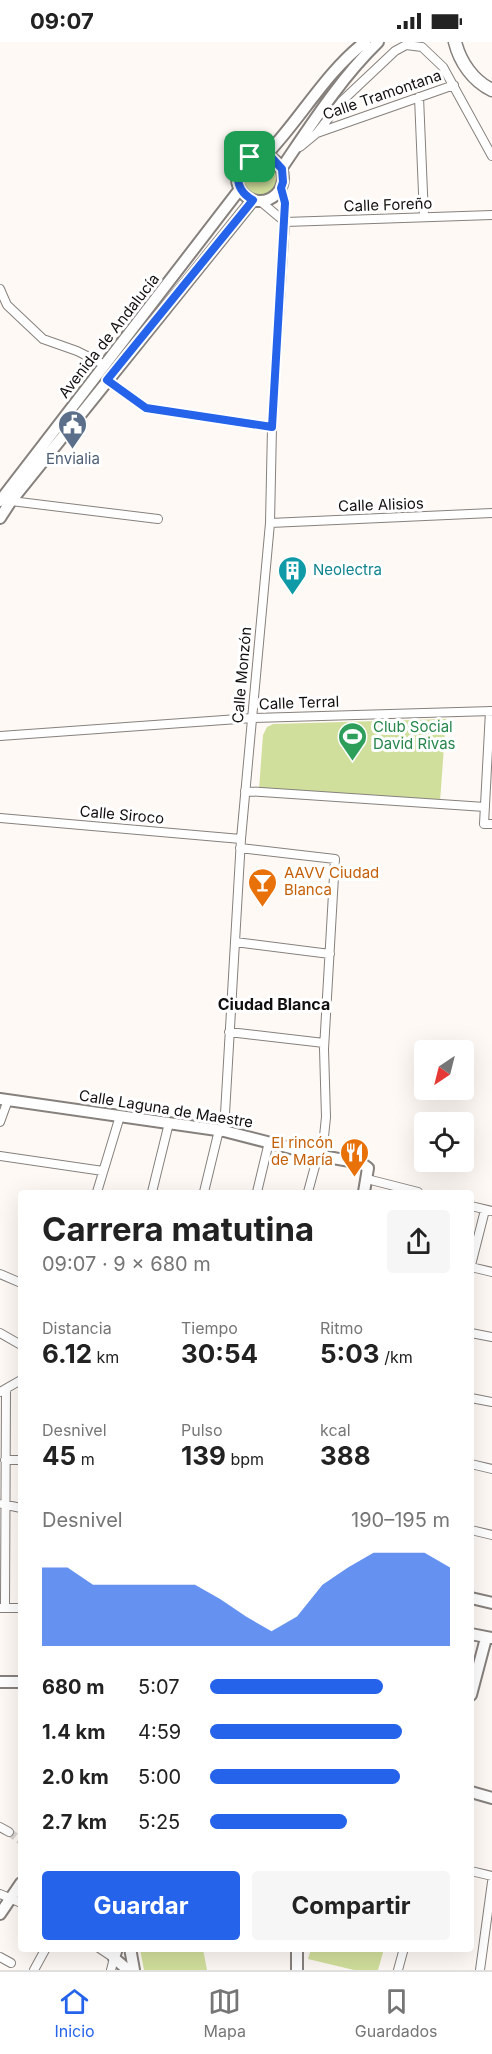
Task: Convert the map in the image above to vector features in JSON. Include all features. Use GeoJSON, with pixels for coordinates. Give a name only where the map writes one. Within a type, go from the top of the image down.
{"type":"FeatureCollection","features":[{"type":"Feature","properties":{"kind":"main road"},"geometry":{"type":"LineString","coordinates":[[265,156],[333,72],[365,42]]}},
{"type":"Feature","properties":{"kind":"main road"},"geometry":{"type":"LineString","coordinates":[[282,169],[308,128],[378,42]]}},
{"type":"Feature","properties":{"kind":"main road"},"geometry":{"type":"LineString","coordinates":[[453,44],[467,68],[487,87],[492,99]]}},
{"type":"Feature","properties":{"kind":"main road"},"geometry":{"type":"LineString","coordinates":[[265,156],[278,163],[282,169],[281,188],[272,198],[256,200],[243,194],[240,189],[238,182],[240,167],[250,157],[265,156]]}},
{"type":"Feature","properties":{"kind":"main road","name":"Avenida de Andalucía"},"geometry":{"type":"LineString","coordinates":[[0,518],[5,501],[105,365],[240,189]]}},
{"type":"Feature","properties":{"kind":"main road","name":"Avenida de Andalucía"},"geometry":{"type":"LineString","coordinates":[[5,501],[256,200]]}},
{"type":"Feature","properties":{"kind":"main road","name":"Calle Laguna de Maestre"},"geometry":{"type":"LineString","coordinates":[[4,1100],[221,1130],[361,1163],[368,1168],[367,1179]]}},
{"type":"Feature","properties":{"kind":"main road"},"geometry":{"type":"LineString","coordinates":[[364,1190],[367,1179]]}},
{"type":"Feature","properties":{"kind":"main road"},"geometry":{"type":"LineString","coordinates":[[474,1599],[492,1603]]}},
{"type":"Feature","properties":{"kind":"main road"},"geometry":{"type":"LineString","coordinates":[[474,1635],[489,1638],[474,1679]]}},
{"type":"Feature","properties":{"kind":"main road"},"geometry":{"type":"LineString","coordinates":[[0,1682],[18,1682]]}},
{"type":"Feature","properties":{"kind":"main road"},"geometry":{"type":"LineString","coordinates":[[474,1793],[492,1798]]}},
{"type":"Feature","properties":{"kind":"main road"},"geometry":{"type":"LineString","coordinates":[[0,1914],[5,1896],[18,1885]]}},
{"type":"Feature","properties":{"kind":"main road"},"geometry":{"type":"LineString","coordinates":[[297,1952],[298,1970]]}},
{"type":"Feature","properties":{"kind":"main road"},"geometry":{"type":"LineString","coordinates":[[124,1958],[134,1970]]}},
{"type":"Feature","properties":{"kind":"street"},"geometry":{"type":"LineString","coordinates":[[316,132],[342,101],[395,51],[406,45],[422,47],[443,67],[492,156]]}},
{"type":"Feature","properties":{"kind":"street","name":"Calle Tramontana"},"geometry":{"type":"LineString","coordinates":[[292,154],[316,132],[454,85]]}},
{"type":"Feature","properties":{"kind":"street"},"geometry":{"type":"LineString","coordinates":[[419,97],[424,217]]}},
{"type":"Feature","properties":{"kind":"street","name":"Calle Monzón"},"geometry":{"type":"LineString","coordinates":[[205,1190],[221,1130],[240,848],[270,523],[272,427],[285,222],[285,203],[281,188]]}},
{"type":"Feature","properties":{"kind":"street"},"geometry":{"type":"LineString","coordinates":[[256,200],[285,222]]}},
{"type":"Feature","properties":{"kind":"street","name":"Calle Foreño"},"geometry":{"type":"LineString","coordinates":[[285,222],[492,214]]}},
{"type":"Feature","properties":{"kind":"street"},"geometry":{"type":"LineString","coordinates":[[0,289],[7,304],[43,339],[77,351],[105,365]]}},
{"type":"Feature","properties":{"kind":"street"},"geometry":{"type":"LineString","coordinates":[[107,380],[146,408],[272,427]]}},
{"type":"Feature","properties":{"kind":"street"},"geometry":{"type":"LineString","coordinates":[[5,501],[158,519]]}},
{"type":"Feature","properties":{"kind":"street","name":"Calle Alisios"},"geometry":{"type":"LineString","coordinates":[[270,523],[492,513]]}},
{"type":"Feature","properties":{"kind":"street"},"geometry":{"type":"LineString","coordinates":[[491,711],[484,824],[492,824]]}},
{"type":"Feature","properties":{"kind":"street","name":"Calle Terral"},"geometry":{"type":"LineString","coordinates":[[0,736],[252,718],[491,711]]}},
{"type":"Feature","properties":{"kind":"street"},"geometry":{"type":"LineString","coordinates":[[245,791],[485,807]]}},
{"type":"Feature","properties":{"kind":"street","name":"Calle Siroco"},"geometry":{"type":"LineString","coordinates":[[0,818],[241,839]]}},
{"type":"Feature","properties":{"kind":"street"},"geometry":{"type":"LineString","coordinates":[[240,848],[335,859],[324,1043],[326,1117],[320,1155],[310,1190]]}},
{"type":"Feature","properties":{"kind":"street"},"geometry":{"type":"LineString","coordinates":[[235,942],[330,954]]}},
{"type":"Feature","properties":{"kind":"street"},"geometry":{"type":"LineString","coordinates":[[229,1032],[324,1043]]}},
{"type":"Feature","properties":{"kind":"street"},"geometry":{"type":"LineString","coordinates":[[0,1122],[4,1100]]}},
{"type":"Feature","properties":{"kind":"street"},"geometry":{"type":"LineString","coordinates":[[98,1190],[120,1116]]}},
{"type":"Feature","properties":{"kind":"street"},"geometry":{"type":"LineString","coordinates":[[152,1190],[168,1123]]}},
{"type":"Feature","properties":{"kind":"street"},"geometry":{"type":"LineString","coordinates":[[257,1190],[269,1142]]}},
{"type":"Feature","properties":{"kind":"street"},"geometry":{"type":"LineString","coordinates":[[0,1156],[103,1171]]}},
{"type":"Feature","properties":{"kind":"street"},"geometry":{"type":"LineString","coordinates":[[367,1179],[410,1190]]}},
{"type":"Feature","properties":{"kind":"street"},"geometry":{"type":"LineString","coordinates":[[474,1207],[489,1210],[474,1257]]}},
{"type":"Feature","properties":{"kind":"street"},"geometry":{"type":"LineString","coordinates":[[474,1267],[492,1272]]}},
{"type":"Feature","properties":{"kind":"street"},"geometry":{"type":"LineString","coordinates":[[0,1274],[18,1282]]}},
{"type":"Feature","properties":{"kind":"street"},"geometry":{"type":"LineString","coordinates":[[0,1334],[18,1343]]}},
{"type":"Feature","properties":{"kind":"street"},"geometry":{"type":"LineString","coordinates":[[474,1334],[492,1337]]}},
{"type":"Feature","properties":{"kind":"street"},"geometry":{"type":"LineString","coordinates":[[18,1382],[3,1391],[5,1460],[2,1608],[18,1608]]}},
{"type":"Feature","properties":{"kind":"street"},"geometry":{"type":"LineString","coordinates":[[474,1399],[492,1402]]}},
{"type":"Feature","properties":{"kind":"street"},"geometry":{"type":"LineString","coordinates":[[5,1460],[18,1460]]}},
{"type":"Feature","properties":{"kind":"street"},"geometry":{"type":"LineString","coordinates":[[474,1465],[492,1469]]}},
{"type":"Feature","properties":{"kind":"street"},"geometry":{"type":"LineString","coordinates":[[3,1504],[18,1507]]}},
{"type":"Feature","properties":{"kind":"street"},"geometry":{"type":"LineString","coordinates":[[474,1531],[492,1535]]}},
{"type":"Feature","properties":{"kind":"street"},"geometry":{"type":"LineString","coordinates":[[0,1827],[9,1832]]}},
{"type":"Feature","properties":{"kind":"street"},"geometry":{"type":"LineString","coordinates":[[474,1872],[492,1876]]}},
{"type":"Feature","properties":{"kind":"street"},"geometry":{"type":"LineString","coordinates":[[480,1970],[492,1882]]}},
{"type":"Feature","properties":{"kind":"street"},"geometry":{"type":"LineString","coordinates":[[34,1970],[43,1952]]}},
{"type":"Feature","properties":{"kind":"street"},"geometry":{"type":"LineString","coordinates":[[109,1952],[124,1958],[111,1970]]}},
{"type":"Feature","properties":{"kind":"street"},"geometry":{"type":"LineString","coordinates":[[398,1970],[403,1952]]}},
{"type":"Feature","properties":{"kind":"street"},"geometry":{"type":"LineString","coordinates":[[0,1957],[11,1963]]}},
{"type":"Feature","properties":{"kind":"green space"},"geometry":{"type":"Polygon","coordinates":[[[260,161],[272,166],[277,178],[272,190],[260,195],[248,190],[243,178],[248,166],[260,161]]]}},
{"type":"Feature","properties":{"kind":"green space","name":"Club Social David Rivas"},"geometry":{"type":"Polygon","coordinates":[[[446,719],[440,802],[259,789],[263,735],[267,727],[273,724],[446,719]]]}},
{"type":"Feature","properties":{"kind":"green space"},"geometry":{"type":"Polygon","coordinates":[[[141,1952],[204,1952],[207,1970],[144,1970],[141,1952]]]}},
{"type":"Feature","properties":{"kind":"green space"},"geometry":{"type":"Polygon","coordinates":[[[310,1952],[383,1952],[378,1970],[354,1970],[308,1959],[310,1952]]]}},
{"type":"Feature","properties":{"kind":"tunnel"},"geometry":{"type":"LineString","coordinates":[[9,1832],[18,1839]]}},
{"type":"Feature","properties":{"kind":"place","name":"Envialia"},"geometry":{"type":"Point","coordinates":[73,450]}},
{"type":"Feature","properties":{"kind":"place","name":"Neolectra"},"geometry":{"type":"Point","coordinates":[292,596]}},
{"type":"Feature","properties":{"kind":"place","name":"Club Social David Rivas"},"geometry":{"type":"Point","coordinates":[352,762]}},
{"type":"Feature","properties":{"kind":"place","name":"AAVV Ciudad Blanca"},"geometry":{"type":"Point","coordinates":[263,908]}},
{"type":"Feature","properties":{"kind":"place","name":"El rincón de María"},"geometry":{"type":"Point","coordinates":[354,1178]}},
{"type":"Feature","properties":{"kind":"district","name":"Ciudad Blanca"},"geometry":{"type":"Point","coordinates":[274,1004]}},
{"type":"Feature","properties":{"kind":"route"},"geometry":{"type":"LineString","coordinates":[[258,155],[272,158],[282,169],[283,176],[281,188],[285,203],[285,222],[272,427],[146,408],[107,380],[253,200],[243,194],[238,182],[240,167],[250,157],[258,155]]}}]}
